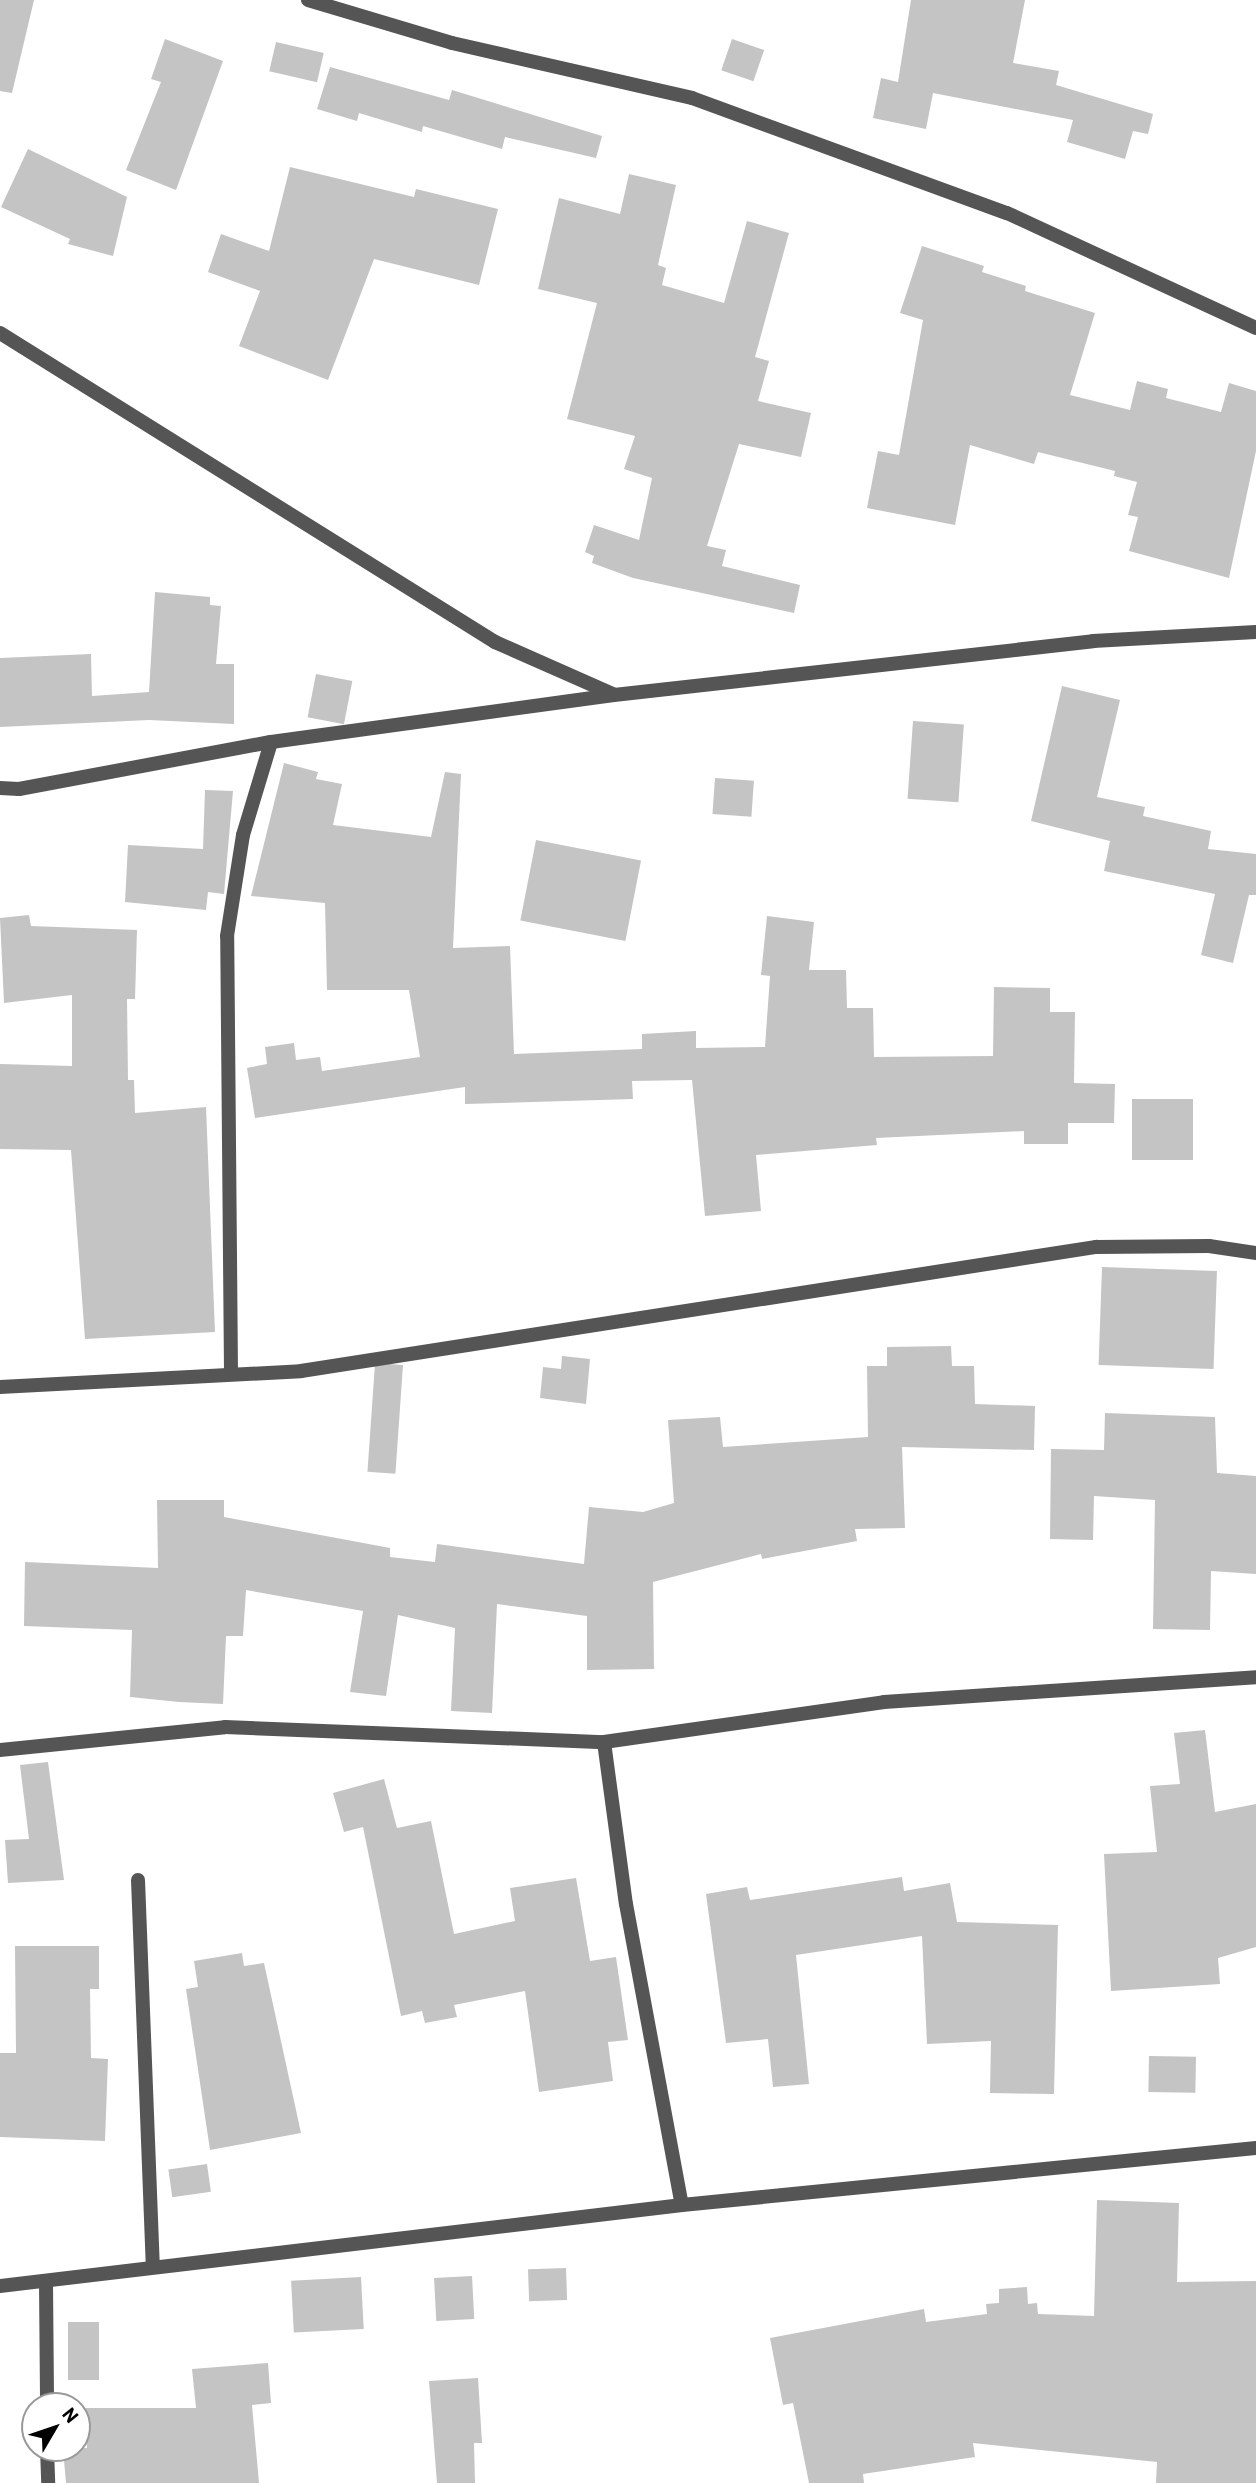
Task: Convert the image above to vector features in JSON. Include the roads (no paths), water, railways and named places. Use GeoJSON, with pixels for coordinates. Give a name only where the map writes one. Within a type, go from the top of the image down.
{"type":"FeatureCollection","features":[{"type":"Feature","properties":{"kind":"street"},"geometry":{"type":"LineString","coordinates":[[308,0],[452,43],[692,98],[1007,213],[1256,328]]}},
{"type":"Feature","properties":{"kind":"street"},"geometry":{"type":"LineString","coordinates":[[0,333],[483,635],[614,695]]}},
{"type":"Feature","properties":{"kind":"street"},"geometry":{"type":"LineString","coordinates":[[0,788],[19,789],[271,742],[614,695],[1093,641],[1256,632]]}},
{"type":"Feature","properties":{"kind":"street"},"geometry":{"type":"LineString","coordinates":[[231,1372],[227,936],[243,835],[271,742]]}},
{"type":"Feature","properties":{"kind":"street"},"geometry":{"type":"LineString","coordinates":[[0,1387],[231,1372],[301,1371],[1096,1247],[1209,1245],[1256,1253]]}},
{"type":"Feature","properties":{"kind":"street"},"geometry":{"type":"LineString","coordinates":[[0,1749],[225,1727],[604,1742],[884,1702],[1256,1677]]}},
{"type":"Feature","properties":{"kind":"street"},"geometry":{"type":"LineString","coordinates":[[604,1742],[626,1903],[682,2205]]}},
{"type":"Feature","properties":{"kind":"street"},"geometry":{"type":"LineString","coordinates":[[138,1880],[153,2265]]}},
{"type":"Feature","properties":{"kind":"street"},"geometry":{"type":"LineString","coordinates":[[0,2286],[46,2283],[153,2265],[682,2205],[1256,2148]]}},
{"type":"Feature","properties":{"kind":"street"},"geometry":{"type":"LineString","coordinates":[[46,2283],[47,2392]]}},
{"type":"Feature","properties":{"kind":"street"},"geometry":{"type":"LineString","coordinates":[[47,2462],[48,2483]]}}]}
